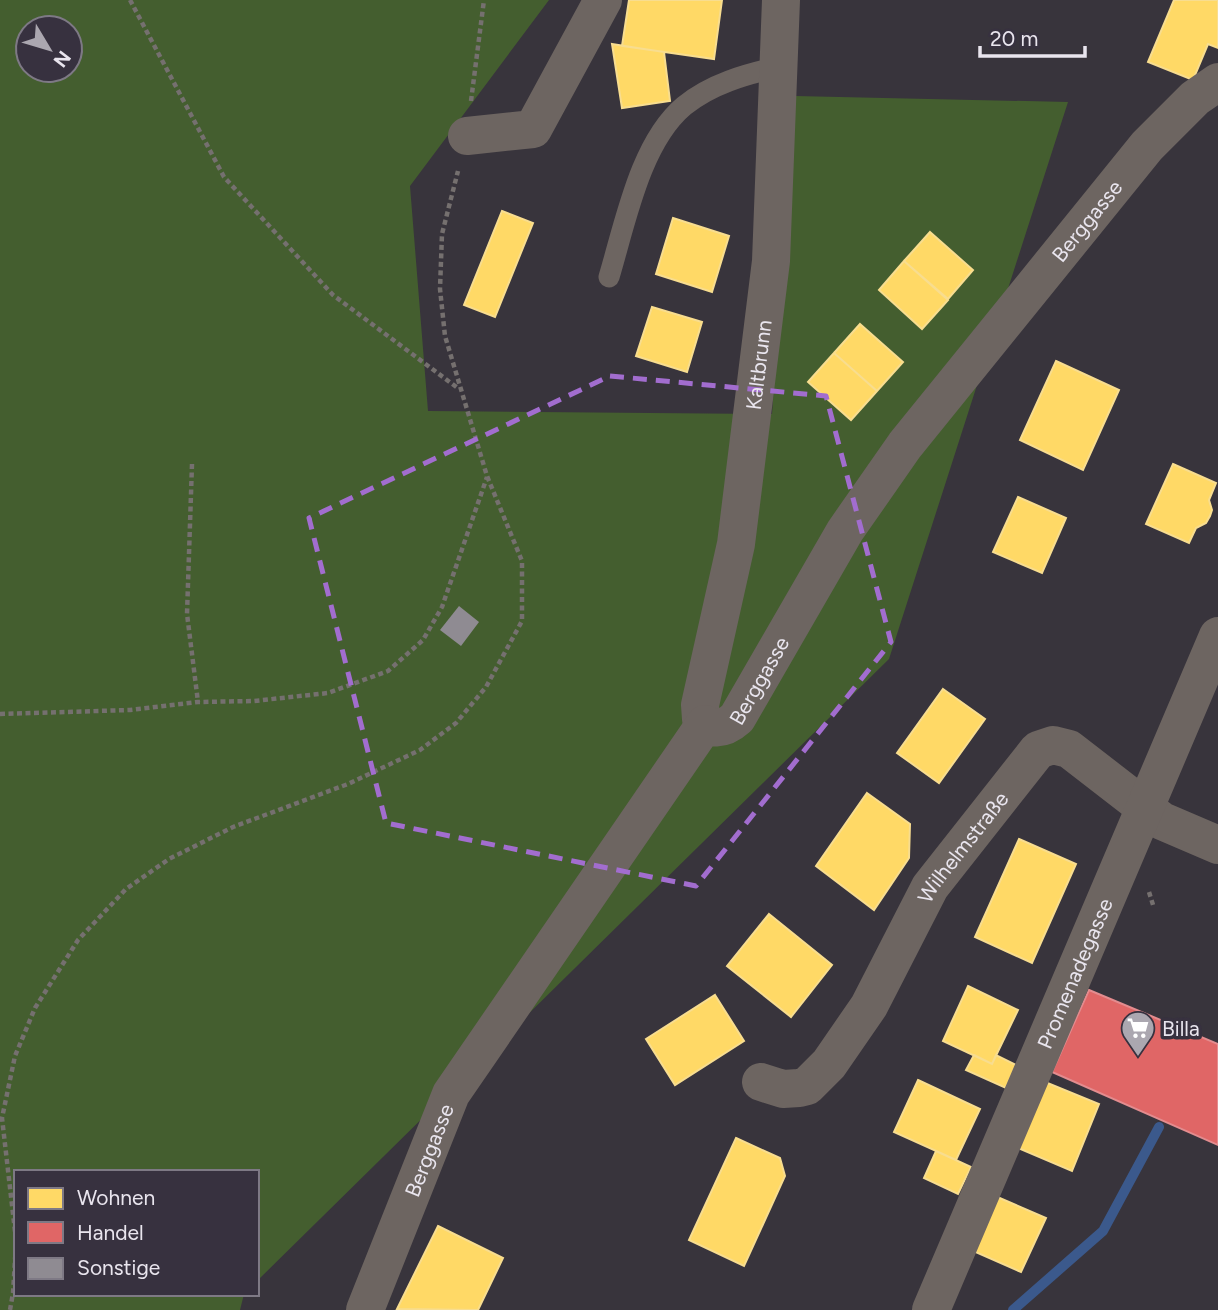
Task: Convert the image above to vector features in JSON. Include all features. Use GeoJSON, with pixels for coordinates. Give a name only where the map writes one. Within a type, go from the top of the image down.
{"type":"FeatureCollection","features":[{"type":"Feature","properties":{"kind":"street"},"geometry":{"type":"LineString","coordinates":[[467,136],[533,129],[603,0]]}},
{"type":"Feature","properties":{"kind":"street","name":"Kaltbrunn"},"geometry":{"type":"LineString","coordinates":[[705,724],[701,719],[700,705],[736,544],[771,261],[781,0]]}},
{"type":"Feature","properties":{"kind":"street","name":"Berggasse"},"geometry":{"type":"LineString","coordinates":[[365,1310],[451,1094],[705,724],[721,728],[737,718],[845,531],[905,445],[1147,146],[1195,98],[1218,82]]}},
{"type":"Feature","properties":{"kind":"street","name":"Promenadegasse"},"geometry":{"type":"LineString","coordinates":[[931,1310],[1218,636]]}},
{"type":"Feature","properties":{"kind":"street","name":"Wilhelmstraße"},"geometry":{"type":"LineString","coordinates":[[761,1082],[783,1089],[807,1086],[829,1064],[869,1006],[930,887],[1033,753],[1048,746],[1069,749],[1162,821],[1218,845]]}},
{"type":"Feature","properties":{"kind":"lane"},"geometry":{"type":"LineString","coordinates":[[609,277],[647,158],[666,127],[684,106],[712,89],[746,74],[779,66]]}},
{"type":"Feature","properties":{"kind":"path"},"geometry":{"type":"LineString","coordinates":[[130,0],[224,177],[334,295],[460,389]]}},
{"type":"Feature","properties":{"kind":"path"},"geometry":{"type":"LineString","coordinates":[[14,1224],[2,1118],[15,1056],[35,1008],[78,940],[126,889],[169,859],[233,827],[348,784],[420,750],[456,723],[485,687],[522,621],[522,561],[487,477],[460,389],[445,337],[440,289],[442,234],[467,136],[484,0]]}},
{"type":"Feature","properties":{"kind":"path"},"geometry":{"type":"LineString","coordinates":[[192,464],[187,614],[198,702]]}},
{"type":"Feature","properties":{"kind":"path"},"geometry":{"type":"LineString","coordinates":[[0,714],[130,710],[198,702],[254,701],[328,693],[388,671],[423,640],[442,607],[487,477]]}},
{"type":"Feature","properties":{"kind":"path"},"geometry":{"type":"LineString","coordinates":[[10,1310],[14,1276]]}},
{"type":"Feature","properties":{"kind":"highlighted area"},"geometry":{"type":"Polygon","coordinates":[[[610,376],[826,396],[891,642],[696,886],[386,823],[309,518],[610,376]]]}},
{"type":"Feature","properties":{"kind":"green space"},"geometry":{"type":"Polygon","coordinates":[[[0,0],[549,0],[410,186],[428,411],[772,414],[795,96],[1068,102],[889,659],[259,1279],[259,1170],[14,1170],[14,1296],[244,1296],[240,1310],[0,1310],[0,0]]]}},
{"type":"Feature","properties":{"kind":"building: Wohnen"},"geometry":{"type":"Polygon","coordinates":[[[629,0],[722,0],[714,59],[622,46],[629,0]]]}},
{"type":"Feature","properties":{"kind":"building: Wohnen"},"geometry":{"type":"Polygon","coordinates":[[[1174,0],[1218,0],[1218,48],[1208,44],[1193,80],[1148,62],[1174,0]]]}},
{"type":"Feature","properties":{"kind":"building: Wohnen"},"geometry":{"type":"Polygon","coordinates":[[[612,44],[664,52],[670,101],[622,108],[612,44]]]}},
{"type":"Feature","properties":{"kind":"building: Wohnen"},"geometry":{"type":"Polygon","coordinates":[[[502,211],[533,223],[495,317],[464,305],[502,211]]]}},
{"type":"Feature","properties":{"kind":"building: Wohnen"},"geometry":{"type":"Polygon","coordinates":[[[673,218],[729,236],[712,292],[656,274],[673,218]]]}},
{"type":"Feature","properties":{"kind":"building: Wohnen"},"geometry":{"type":"Polygon","coordinates":[[[930,232],[973,270],[948,299],[904,261],[930,232]]]}},
{"type":"Feature","properties":{"kind":"building: Wohnen"},"geometry":{"type":"Polygon","coordinates":[[[904,261],[948,300],[922,329],[879,290],[904,261]]]}},
{"type":"Feature","properties":{"kind":"building: Wohnen"},"geometry":{"type":"Polygon","coordinates":[[[652,307],[702,322],[687,372],[636,356],[652,307]]]}},
{"type":"Feature","properties":{"kind":"building: Wohnen"},"geometry":{"type":"Polygon","coordinates":[[[860,324],[903,362],[877,391],[834,353],[860,324]]]}},
{"type":"Feature","properties":{"kind":"building: Wohnen"},"geometry":{"type":"Polygon","coordinates":[[[834,353],[877,391],[851,420],[808,382],[834,353]]]}},
{"type":"Feature","properties":{"kind":"building: Wohnen"},"geometry":{"type":"Polygon","coordinates":[[[1056,361],[1119,390],[1083,470],[1020,440],[1056,361]]]}},
{"type":"Feature","properties":{"kind":"building: Wohnen"},"geometry":{"type":"Polygon","coordinates":[[[1173,464],[1216,483],[1209,500],[1212,510],[1210,516],[1206,523],[1196,528],[1189,543],[1146,524],[1173,464]]]}},
{"type":"Feature","properties":{"kind":"building: Wohnen"},"geometry":{"type":"Polygon","coordinates":[[[1018,497],[1066,518],[1042,573],[993,552],[1018,497]]]}},
{"type":"Feature","properties":{"kind":"building: Wohnen"},"geometry":{"type":"Polygon","coordinates":[[[943,689],[985,719],[939,783],[897,753],[943,689]]]}},
{"type":"Feature","properties":{"kind":"building: Wohnen"},"geometry":{"type":"Polygon","coordinates":[[[867,793],[910,824],[909,858],[874,910],[816,866],[867,793]]]}},
{"type":"Feature","properties":{"kind":"building: Wohnen"},"geometry":{"type":"Polygon","coordinates":[[[1019,839],[1076,864],[1032,963],[975,937],[1019,839]]]}},
{"type":"Feature","properties":{"kind":"building: Wohnen"},"geometry":{"type":"Polygon","coordinates":[[[769,914],[832,965],[791,1017],[727,966],[769,914]]]}},
{"type":"Feature","properties":{"kind":"building: Wohnen"},"geometry":{"type":"Polygon","coordinates":[[[968,986],[1018,1010],[992,1064],[943,1041],[968,986]]]}},
{"type":"Feature","properties":{"kind":"building: Wohnen"},"geometry":{"type":"Polygon","coordinates":[[[715,995],[744,1041],[675,1085],[646,1039],[715,995]]]}},
{"type":"Feature","properties":{"kind":"building: Wohnen"},"geometry":{"type":"Polygon","coordinates":[[[974,1055],[992,1064],[996,1055],[1016,1065],[1006,1088],[966,1070],[974,1055]]]}},
{"type":"Feature","properties":{"kind":"building: Wohnen"},"geometry":{"type":"Polygon","coordinates":[[[918,1080],[980,1109],[956,1160],[894,1132],[918,1080]]]}},
{"type":"Feature","properties":{"kind":"building: Wohnen"},"geometry":{"type":"Polygon","coordinates":[[[1045,1082],[1099,1104],[1072,1171],[1018,1148],[1045,1082]]]}},
{"type":"Feature","properties":{"kind":"building: Wohnen"},"geometry":{"type":"Polygon","coordinates":[[[736,1138],[780,1158],[785,1176],[744,1266],[689,1240],[736,1138]]]}},
{"type":"Feature","properties":{"kind":"building: Wohnen"},"geometry":{"type":"Polygon","coordinates":[[[936,1151],[971,1167],[958,1194],[924,1178],[936,1151]]]}},
{"type":"Feature","properties":{"kind":"building: Wohnen"},"geometry":{"type":"Polygon","coordinates":[[[995,1196],[1046,1218],[1021,1272],[971,1250],[995,1196]]]}},
{"type":"Feature","properties":{"kind":"building: Wohnen"},"geometry":{"type":"Polygon","coordinates":[[[438,1226],[503,1258],[478,1310],[397,1309],[438,1226]]]}},
{"type":"Feature","properties":{"kind":"building: Handel","name":"Billa"},"geometry":{"type":"Polygon","coordinates":[[[1089,990],[1218,1044],[1218,1145],[1052,1072],[1089,990]]]}},
{"type":"Feature","properties":{"kind":"building: Sonstige"},"geometry":{"type":"Polygon","coordinates":[[[459,606],[479,622],[461,646],[440,630],[459,606]]]}},
{"type":"Feature","properties":{"kind":"waterway"},"geometry":{"type":"LineString","coordinates":[[1013,1310],[1103,1231],[1159,1127]]}},
{"type":"Feature","properties":{"kind":"place","name":"Billa"},"geometry":{"type":"Point","coordinates":[1138,1058]}}]}
